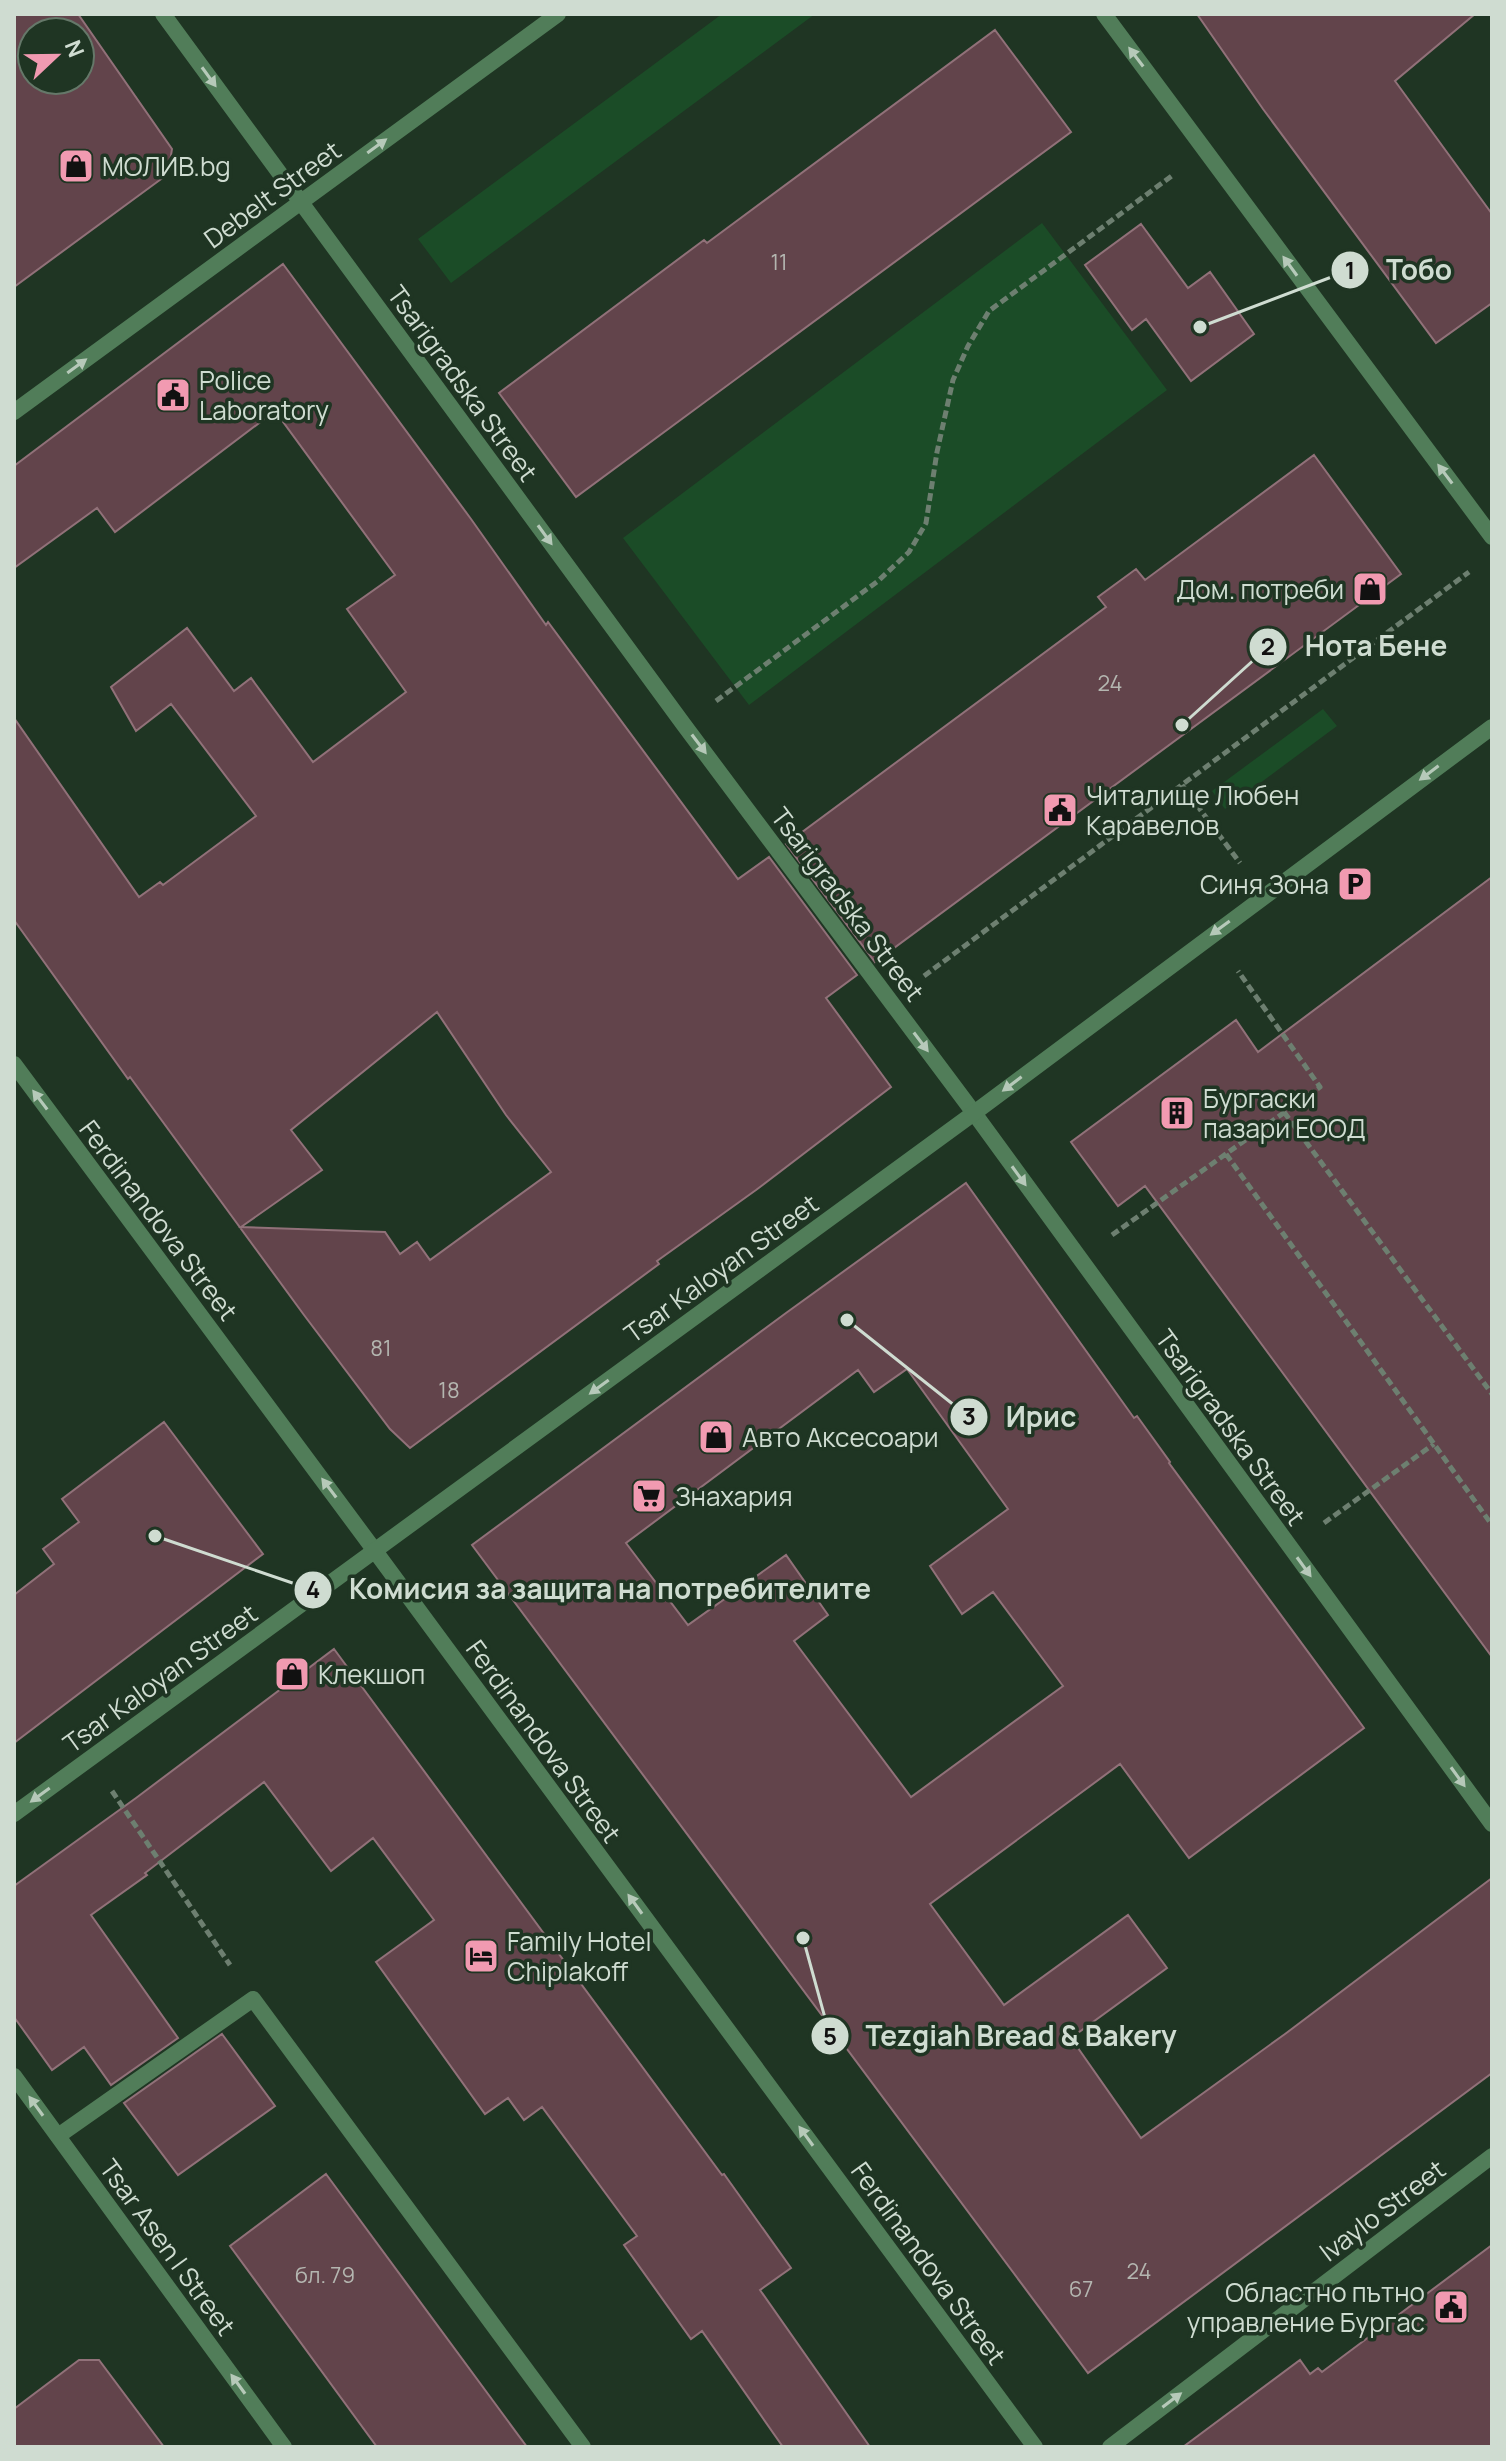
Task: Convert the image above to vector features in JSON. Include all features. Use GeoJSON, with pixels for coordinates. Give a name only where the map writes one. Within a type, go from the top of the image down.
{"type":"FeatureCollection","features":[{"type":"Feature","properties":{"kind":"street","name":"Tsarigradska Street"},"geometry":{"type":"LineString","coordinates":[[163,14],[684,725],[974,1113],[1492,1824]]}},
{"type":"Feature","properties":{"kind":"street","name":"Debelt Street"},"geometry":{"type":"LineString","coordinates":[[14,412],[558,14]]}},
{"type":"Feature","properties":{"kind":"street"},"geometry":{"type":"LineString","coordinates":[[1104,14],[1492,537]]}},
{"type":"Feature","properties":{"kind":"street","name":"Tsar Kaloyan Street"},"geometry":{"type":"LineString","coordinates":[[14,1814],[974,1113],[1492,727]]}},
{"type":"Feature","properties":{"kind":"street","name":"Ferdinandova Street"},"geometry":{"type":"LineString","coordinates":[[14,1064],[1035,2447]]}},
{"type":"Feature","properties":{"kind":"street"},"geometry":{"type":"LineString","coordinates":[[58,2136],[253,1999],[583,2447]]}},
{"type":"Feature","properties":{"kind":"street","name":"Tsar Asen I Street"},"geometry":{"type":"LineString","coordinates":[[14,2076],[284,2447]]}},
{"type":"Feature","properties":{"kind":"street","name":"Ivaylo Street"},"geometry":{"type":"LineString","coordinates":[[1110,2447],[1492,2156]]}},
{"type":"Feature","properties":{"kind":"path"},"geometry":{"type":"LineString","coordinates":[[684,725],[878,581],[909,552],[926,523],[953,380],[968,346],[989,311],[1206,151]]}},
{"type":"Feature","properties":{"kind":"path"},"geometry":{"type":"LineString","coordinates":[[890,1001],[1480,564]]}},
{"type":"Feature","properties":{"kind":"path"},"geometry":{"type":"LineString","coordinates":[[1182,785],[1265,896]]}},
{"type":"Feature","properties":{"kind":"path"},"geometry":{"type":"LineString","coordinates":[[1079,1259],[1320,1087],[1211,934]]}},
{"type":"Feature","properties":{"kind":"path"},"geometry":{"type":"LineString","coordinates":[[1284,1112],[1492,1394]]}},
{"type":"Feature","properties":{"kind":"path"},"geometry":{"type":"LineString","coordinates":[[1226,1154],[1492,1525]]}},
{"type":"Feature","properties":{"kind":"path"},"geometry":{"type":"LineString","coordinates":[[1289,1548],[1434,1444]]}},
{"type":"Feature","properties":{"kind":"path"},"geometry":{"type":"LineString","coordinates":[[90,1759],[253,1999]]}},
{"type":"Feature","properties":{"kind":"green space"},"geometry":{"type":"Polygon","coordinates":[[[722,14],[815,14],[451,283],[418,239],[722,14]]]}},
{"type":"Feature","properties":{"kind":"green space"},"geometry":{"type":"Polygon","coordinates":[[[1042,223],[1167,390],[749,705],[623,538],[1042,223]]]}},
{"type":"Feature","properties":{"kind":"green space"},"geometry":{"type":"Polygon","coordinates":[[[1323,709],[1337,726],[1225,809],[1212,791],[1323,709]]]}},
{"type":"Feature","properties":{"kind":"building"},"geometry":{"type":"Polygon","coordinates":[[[14,14],[79,16],[16,16],[16,96],[96,96],[96,40],[172,149],[168,174],[14,287],[14,14]]]}},
{"type":"Feature","properties":{"kind":"building"},"geometry":{"type":"Polygon","coordinates":[[[1197,14],[1475,14],[1395,81],[1492,214],[1492,303],[1436,343],[1263,109],[1197,14]]]}},
{"type":"Feature","properties":{"kind":"building"},"geometry":{"type":"Polygon","coordinates":[[[995,30],[1071,132],[576,497],[499,393],[995,30]]]}},
{"type":"Feature","properties":{"kind":"building"},"geometry":{"type":"Polygon","coordinates":[[[1141,224],[1188,288],[1210,272],[1254,334],[1191,381],[1146,319],[1132,330],[1085,265],[1141,224]]]}},
{"type":"Feature","properties":{"kind":"building"},"geometry":{"type":"Polygon","coordinates":[[[283,264],[546,625],[548,622],[738,879],[769,857],[857,975],[826,998],[891,1087],[410,1448],[390,1429],[304,1315],[14,920],[14,718],[139,897],[160,882],[163,885],[256,816],[171,704],[136,731],[111,687],[187,628],[234,691],[251,678],[313,762],[406,692],[347,609],[395,575],[275,411],[115,532],[97,508],[14,568],[14,466],[283,264]],[[437,1012],[291,1130],[322,1170],[241,1227],[385,1232],[400,1254],[417,1242],[430,1260],[551,1172],[506,1115],[437,1012]]]}},
{"type":"Feature","properties":{"kind":"building"},"geometry":{"type":"Polygon","coordinates":[[[1314,455],[1401,574],[875,962],[786,844],[1106,607],[1098,597],[1136,569],[1145,580],[1314,455]]]}},
{"type":"Feature","properties":{"kind":"building"},"geometry":{"type":"Polygon","coordinates":[[[1492,877],[1492,1657],[1145,1186],[1118,1206],[1071,1142],[1236,1020],[1258,1052],[1492,877]]]}},
{"type":"Feature","properties":{"kind":"building"},"geometry":{"type":"Polygon","coordinates":[[[966,1183],[1134,1418],[1137,1416],[1364,1728],[1189,1858],[1120,1764],[930,1904],[1004,2005],[1128,1915],[1167,1968],[1071,2038],[1141,2138],[1492,1878],[1492,2073],[1088,2373],[472,1545],[966,1183]],[[907,1369],[874,1392],[858,1370],[626,1543],[688,1625],[786,1555],[828,1615],[794,1641],[911,1797],[1063,1686],[993,1592],[962,1614],[930,1566],[1008,1509],[907,1369]]]}},
{"type":"Feature","properties":{"kind":"building"},"geometry":{"type":"Polygon","coordinates":[[[164,1422],[263,1554],[14,1743],[14,1595],[54,1564],[43,1549],[79,1522],[62,1499],[164,1422]]]}},
{"type":"Feature","properties":{"kind":"building"},"geometry":{"type":"Polygon","coordinates":[[[334,1649],[791,2268],[760,2290],[870,2447],[783,2447],[702,2331],[691,2339],[624,2245],[637,2236],[542,2107],[524,2120],[508,2098],[485,2114],[376,1962],[434,1920],[373,1838],[331,1871],[264,1782],[145,1873],[147,1875],[91,1915],[178,2038],[111,2085],[84,2047],[52,2070],[14,2017],[14,1886],[334,1649]]]}},
{"type":"Feature","properties":{"kind":"building"},"geometry":{"type":"Polygon","coordinates":[[[222,2034],[275,2106],[178,2175],[124,2103],[222,2034]]]}},
{"type":"Feature","properties":{"kind":"building"},"geometry":{"type":"Polygon","coordinates":[[[326,2174],[527,2447],[377,2447],[230,2246],[326,2174]]]}},
{"type":"Feature","properties":{"kind":"building","name":"Oбластно пътно управление Бургас"},"geometry":{"type":"Polygon","coordinates":[[[1492,2245],[1492,2447],[1183,2447],[1300,2360],[1310,2374],[1318,2368],[1322,2372],[1492,2245]]]}},
{"type":"Feature","properties":{"kind":"building"},"geometry":{"type":"Polygon","coordinates":[[[79,2360],[99,2360],[164,2447],[14,2447],[14,2409],[79,2360]]]}},
{"type":"Feature","properties":{"kind":"place","name":"МОЛИВ.bg"},"geometry":{"type":"Point","coordinates":[76,166]}},
{"type":"Feature","properties":{"kind":"place","name":"Тобо"},"geometry":{"type":"Point","coordinates":[1200,327]}},
{"type":"Feature","properties":{"kind":"place","name":"Police Laboratory"},"geometry":{"type":"Point","coordinates":[173,395]}},
{"type":"Feature","properties":{"kind":"place","name":"Дом. потреби"},"geometry":{"type":"Point","coordinates":[1370,589]}},
{"type":"Feature","properties":{"kind":"place","name":"Нота Бене"},"geometry":{"type":"Point","coordinates":[1182,725]}},
{"type":"Feature","properties":{"kind":"place","name":"Читалище Любен Каравелов"},"geometry":{"type":"Point","coordinates":[1060,810]}},
{"type":"Feature","properties":{"kind":"place","name":"Синя Зона"},"geometry":{"type":"Point","coordinates":[1355,884]}},
{"type":"Feature","properties":{"kind":"place","name":"Бургаски пазари ЕООД"},"geometry":{"type":"Point","coordinates":[1177,1113]}},
{"type":"Feature","properties":{"kind":"place","name":"Ирис"},"geometry":{"type":"Point","coordinates":[847,1320]}},
{"type":"Feature","properties":{"kind":"place","name":"Авто Аксесоари"},"geometry":{"type":"Point","coordinates":[716,1437]}},
{"type":"Feature","properties":{"kind":"place","name":"Знахария"},"geometry":{"type":"Point","coordinates":[649,1496]}},
{"type":"Feature","properties":{"kind":"place","name":"Комисия за защита на потребителите"},"geometry":{"type":"Point","coordinates":[155,1536]}},
{"type":"Feature","properties":{"kind":"place","name":"Клекшоп"},"geometry":{"type":"Point","coordinates":[292,1674]}},
{"type":"Feature","properties":{"kind":"place","name":"Tezgiah Bread & Bakery"},"geometry":{"type":"Point","coordinates":[803,1938]}},
{"type":"Feature","properties":{"kind":"place","name":"Family Hotel Chiplakoff"},"geometry":{"type":"Point","coordinates":[481,1956]}},
{"type":"Feature","properties":{"kind":"place","name":"Oбластно пътно управление Бургас"},"geometry":{"type":"Point","coordinates":[1451,2307]}}]}
